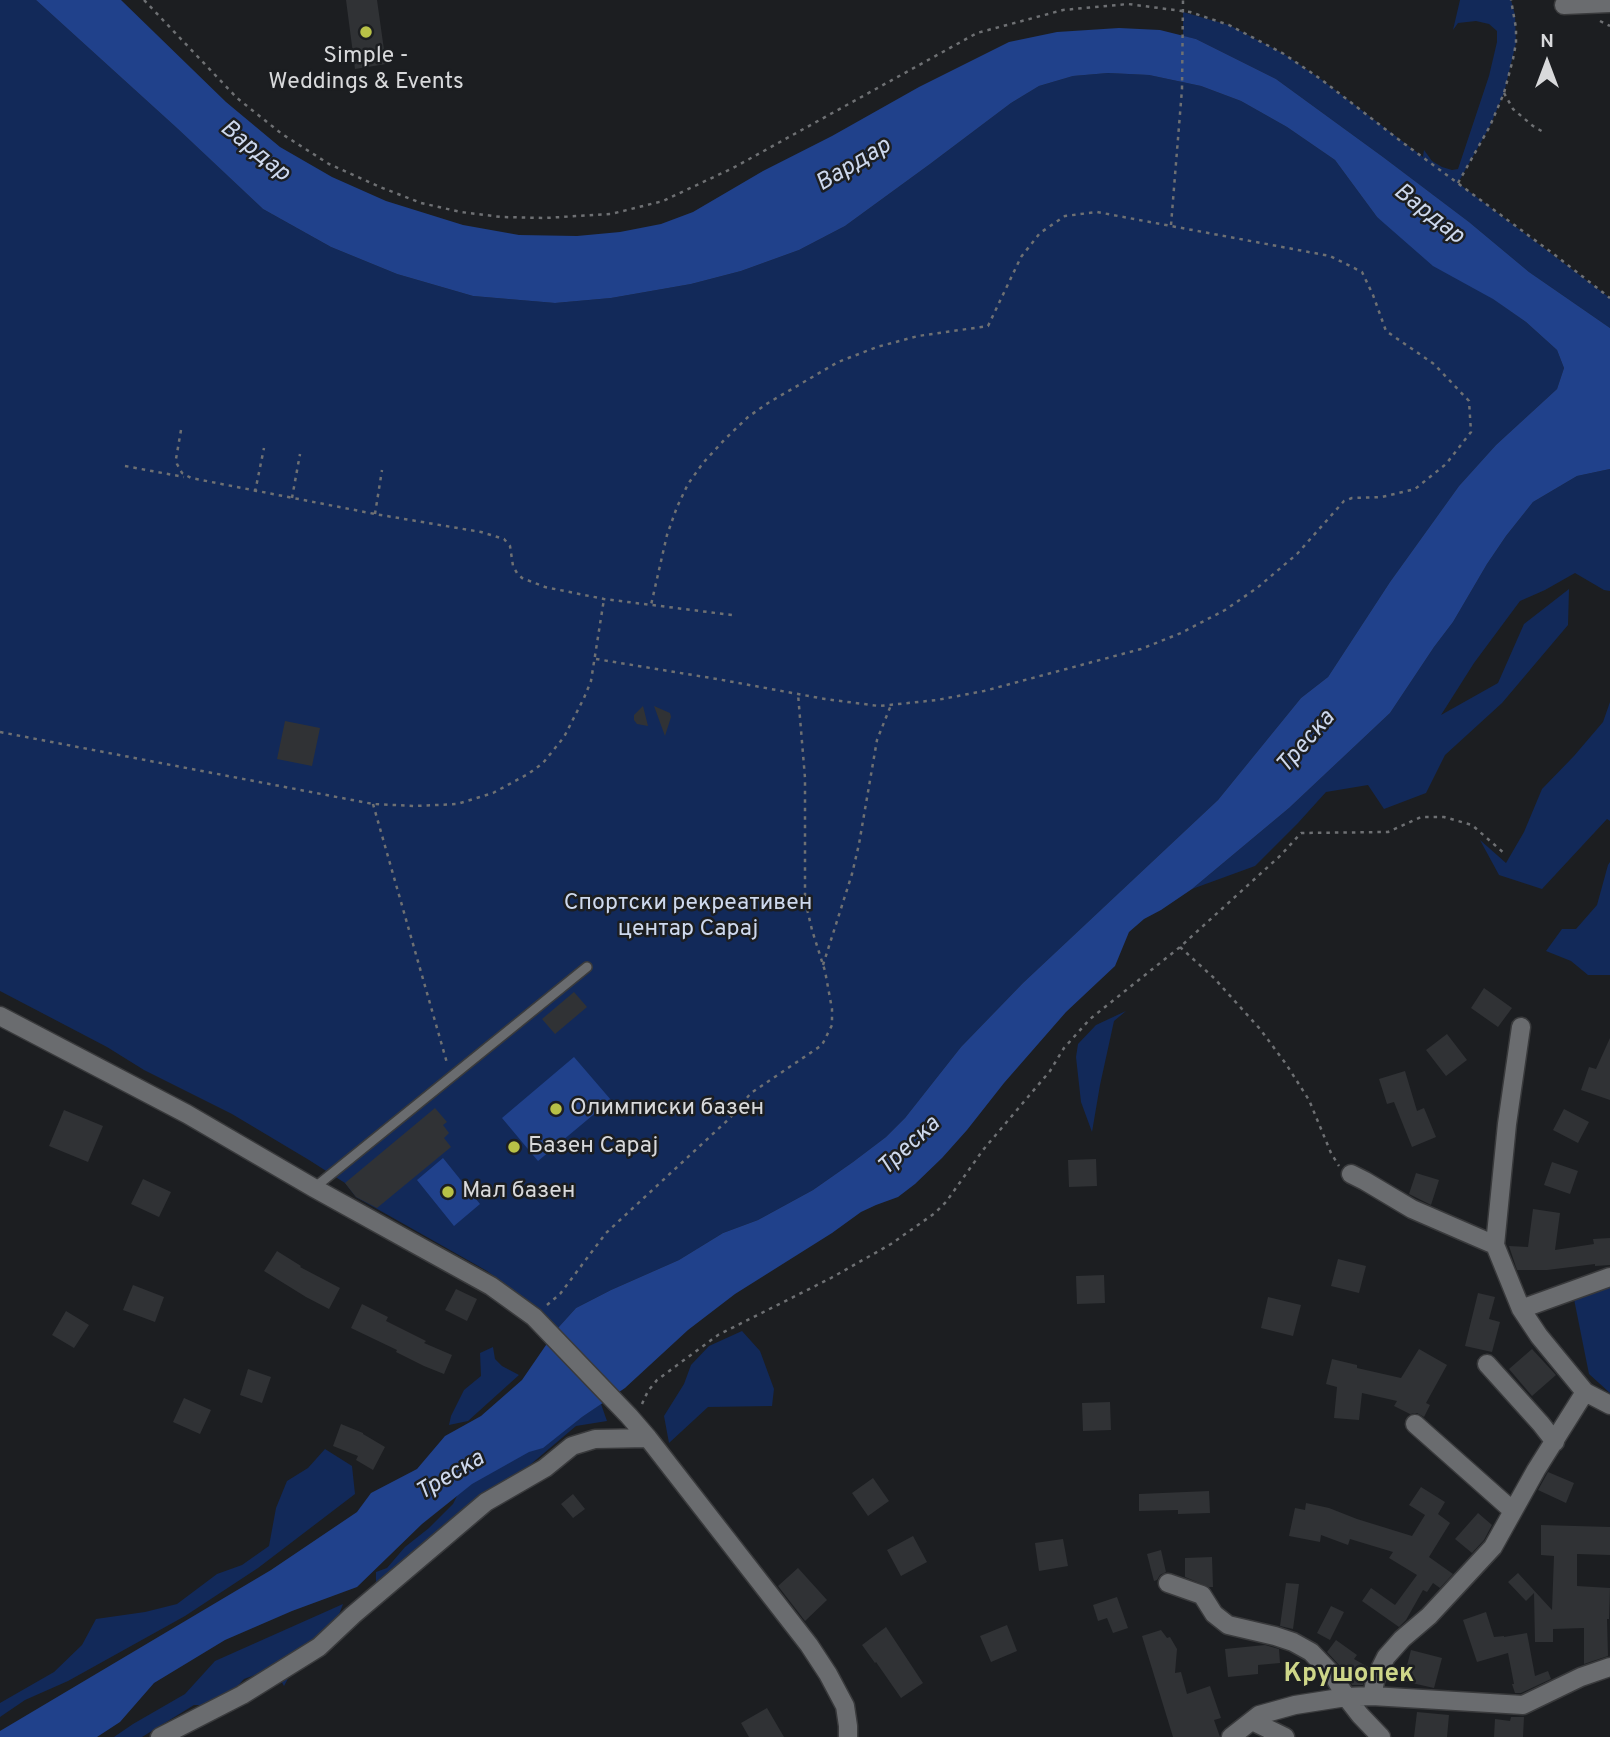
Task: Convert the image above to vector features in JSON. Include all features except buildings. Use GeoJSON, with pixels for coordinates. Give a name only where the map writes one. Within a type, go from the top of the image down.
{"type":"FeatureCollection","features":[{"type":"Feature","properties":{"kind":"street"},"geometry":{"type":"LineString","coordinates":[[1564,5],[1610,4]]}},
{"type":"Feature","properties":{"kind":"street"},"geometry":{"type":"LineString","coordinates":[[0,1016],[187,1114],[491,1286],[534,1317],[639,1427],[809,1645],[845,1706],[848,1737]]}},
{"type":"Feature","properties":{"kind":"street"},"geometry":{"type":"LineString","coordinates":[[1521,1027],[1507,1124],[1495,1245],[1521,1309],[1539,1336],[1585,1392],[1610,1405]]}},
{"type":"Feature","properties":{"kind":"street"},"geometry":{"type":"LineString","coordinates":[[1351,1174],[1412,1209],[1495,1245]]}},
{"type":"Feature","properties":{"kind":"street"},"geometry":{"type":"LineString","coordinates":[[1521,1309],[1610,1277]]}},
{"type":"Feature","properties":{"kind":"street"},"geometry":{"type":"LineString","coordinates":[[1487,1364],[1555,1442]]}},
{"type":"Feature","properties":{"kind":"street"},"geometry":{"type":"LineString","coordinates":[[1372,1696],[1376,1677],[1386,1657],[1429,1616],[1493,1547],[1536,1470],[1585,1392]]}},
{"type":"Feature","properties":{"kind":"street"},"geometry":{"type":"LineString","coordinates":[[1415,1424],[1513,1511]]}},
{"type":"Feature","properties":{"kind":"street"},"geometry":{"type":"LineString","coordinates":[[160,1737],[242,1695],[319,1647],[352,1615],[486,1502],[545,1468],[572,1446],[639,1427]]}},
{"type":"Feature","properties":{"kind":"street"},"geometry":{"type":"LineString","coordinates":[[1168,1583],[1202,1595],[1214,1615],[1228,1625],[1275,1636],[1311,1652],[1333,1675],[1346,1698],[1381,1737]]}},
{"type":"Feature","properties":{"kind":"street"},"geometry":{"type":"LineString","coordinates":[[1231,1737],[1259,1715],[1294,1705],[1346,1698],[1372,1696],[1523,1705],[1581,1677],[1610,1667]]}},
{"type":"Feature","properties":{"kind":"street"},"geometry":{"type":"LineString","coordinates":[[1252,1721],[1285,1737]]}},
{"type":"Feature","properties":{"kind":"lane"},"geometry":{"type":"LineString","coordinates":[[314,1188],[587,967]]}},
{"type":"Feature","properties":{"kind":"path"},"geometry":{"type":"LineString","coordinates":[[144,0],[237,98],[282,134],[329,164],[421,202],[474,214],[545,218],[611,214],[663,201],[768,150],[977,33],[1063,10],[1128,4],[1183,12],[1229,25],[1284,54],[1610,298]]}},
{"type":"Feature","properties":{"kind":"path"},"geometry":{"type":"LineString","coordinates":[[1171,226],[1182,89],[1183,0]]}},
{"type":"Feature","properties":{"kind":"path"},"geometry":{"type":"LineString","coordinates":[[1458,183],[1490,126],[1504,93],[1516,43],[1515,15],[1511,0]]}},
{"type":"Feature","properties":{"kind":"path"},"geometry":{"type":"LineString","coordinates":[[1504,93],[1513,109],[1545,133]]}},
{"type":"Feature","properties":{"kind":"path"},"geometry":{"type":"LineString","coordinates":[[596,659],[861,705],[891,705],[984,691],[1141,649],[1181,633],[1226,610],[1257,588],[1297,554],[1344,501],[1352,498],[1382,497],[1415,489],[1446,464],[1471,432],[1469,401],[1434,364],[1386,331],[1362,271],[1330,256],[1097,212],[1065,216],[1040,233],[1021,257],[988,326],[918,337],[877,347],[838,362],[748,417],[711,455],[688,484],[667,535],[651,605]]}},
{"type":"Feature","properties":{"kind":"path"},"geometry":{"type":"LineString","coordinates":[[180,430],[177,464],[182,473],[191,478]]}},
{"type":"Feature","properties":{"kind":"path"},"geometry":{"type":"LineString","coordinates":[[255,492],[264,448]]}},
{"type":"Feature","properties":{"kind":"path"},"geometry":{"type":"LineString","coordinates":[[292,498],[300,454]]}},
{"type":"Feature","properties":{"kind":"path"},"geometry":{"type":"LineString","coordinates":[[125,466],[495,536],[504,539],[510,546],[513,566],[517,573],[522,578],[545,587],[604,599],[732,615]]}},
{"type":"Feature","properties":{"kind":"path"},"geometry":{"type":"LineString","coordinates":[[375,514],[382,470]]}},
{"type":"Feature","properties":{"kind":"path"},"geometry":{"type":"LineString","coordinates":[[0,733],[373,804],[415,807],[457,804],[493,793],[528,774],[543,763],[564,737],[591,681],[604,599]]}},
{"type":"Feature","properties":{"kind":"path"},"geometry":{"type":"LineString","coordinates":[[534,1317],[560,1294],[606,1233],[730,1118],[751,1093],[822,1045],[832,1025],[832,1009],[823,965],[805,900],[805,778],[798,694]]}},
{"type":"Feature","properties":{"kind":"path"},"geometry":{"type":"LineString","coordinates":[[823,965],[852,874],[877,740],[891,705]]}},
{"type":"Feature","properties":{"kind":"path"},"geometry":{"type":"LineString","coordinates":[[373,804],[451,1077]]}},
{"type":"Feature","properties":{"kind":"path"},"geometry":{"type":"LineString","coordinates":[[639,1427],[643,1403],[657,1380],[718,1335],[831,1278],[891,1244],[935,1213],[983,1150],[1050,1071],[1064,1048],[1090,1019],[1180,947],[1281,855],[1301,833],[1388,832],[1420,817],[1444,817],[1472,825],[1505,854]]}},
{"type":"Feature","properties":{"kind":"path"},"geometry":{"type":"LineString","coordinates":[[1180,947],[1214,978],[1260,1029],[1309,1100],[1331,1153],[1341,1168],[1351,1174]]}},
{"type":"Feature","properties":{"kind":"green space","name":"Спортски рекреативен центар Сарај"},"geometry":{"type":"Polygon","coordinates":[[[0,0],[36,0],[263,209],[331,247],[397,274],[473,296],[555,303],[611,298],[691,284],[741,271],[799,250],[845,226],[1011,103],[1039,86],[1073,76],[1108,73],[1149,75],[1201,86],[1241,101],[1287,127],[1335,160],[1377,217],[1526,322],[1557,350],[1564,368],[1557,389],[1496,445],[1459,486],[1390,582],[1328,677],[1301,698],[1218,800],[1023,983],[961,1047],[905,1118],[886,1137],[813,1190],[758,1220],[723,1233],[679,1260],[576,1308],[557,1329],[530,1303],[487,1271],[356,1197],[345,1183],[309,1160],[232,1114],[144,1070],[107,1047],[0,991],[0,0]]]}},
{"type":"Feature","properties":{"kind":"green space"},"geometry":{"type":"Polygon","coordinates":[[[1460,0],[1511,0],[1515,15],[1516,43],[1504,93],[1490,126],[1458,183],[1610,298],[1610,328],[1529,272],[1469,222],[1276,79],[1196,39],[1183,36],[1183,12],[1229,25],[1284,54],[1423,157],[1424,150],[1432,161],[1452,170],[1458,169],[1489,76],[1497,42],[1497,31],[1489,24],[1476,21],[1458,23],[1453,30],[1460,0]]]}},
{"type":"Feature","properties":{"kind":"green space"},"geometry":{"type":"Polygon","coordinates":[[[1610,469],[1610,591],[1575,573],[1520,601],[1474,663],[1441,715],[1498,683],[1524,624],[1569,589],[1568,625],[1502,703],[1445,755],[1426,793],[1384,809],[1368,785],[1326,792],[1255,866],[1192,889],[1289,808],[1390,713],[1453,622],[1487,564],[1533,502],[1577,476],[1610,469]]]}},
{"type":"Feature","properties":{"kind":"green space"},"geometry":{"type":"Polygon","coordinates":[[[1610,702],[1610,821],[1607,819],[1542,889],[1499,875],[1480,840],[1506,863],[1524,832],[1542,789],[1603,722],[1610,702]]]}},
{"type":"Feature","properties":{"kind":"green space"},"geometry":{"type":"Polygon","coordinates":[[[1610,862],[1610,975],[1588,975],[1571,961],[1546,951],[1562,929],[1576,929],[1597,905],[1610,862]]]}},
{"type":"Feature","properties":{"kind":"green space"},"geometry":{"type":"Polygon","coordinates":[[[1126,1011],[1114,1021],[1092,1132],[1081,1102],[1076,1057],[1078,1044],[1096,1025],[1126,1011]]]}},
{"type":"Feature","properties":{"kind":"green space"},"geometry":{"type":"Polygon","coordinates":[[[1610,1286],[1610,1393],[1589,1374],[1574,1299],[1610,1286]]]}},
{"type":"Feature","properties":{"kind":"green space"},"geometry":{"type":"Polygon","coordinates":[[[742,1331],[760,1351],[774,1389],[772,1406],[708,1407],[669,1443],[664,1416],[684,1384],[691,1365],[709,1346],[742,1331]]]}},
{"type":"Feature","properties":{"kind":"green space"},"geometry":{"type":"Polygon","coordinates":[[[493,1347],[495,1359],[519,1375],[468,1421],[449,1425],[464,1390],[481,1376],[480,1353],[493,1347]]]}},
{"type":"Feature","properties":{"kind":"green space"},"geometry":{"type":"Polygon","coordinates":[[[601,1404],[607,1421],[576,1426],[511,1481],[467,1506],[442,1526],[396,1571],[367,1590],[376,1583],[376,1572],[387,1568],[405,1547],[453,1504],[464,1482],[549,1439],[601,1404]]]}},
{"type":"Feature","properties":{"kind":"green space"},"geometry":{"type":"Polygon","coordinates":[[[325,1449],[352,1466],[355,1494],[258,1568],[185,1616],[68,1681],[25,1700],[0,1717],[0,1703],[54,1672],[82,1645],[96,1619],[177,1604],[217,1574],[242,1565],[269,1546],[276,1508],[287,1481],[308,1468],[325,1449]]]}},
{"type":"Feature","properties":{"kind":"green space"},"geometry":{"type":"Polygon","coordinates":[[[343,1604],[335,1625],[298,1660],[284,1686],[274,1668],[244,1679],[220,1705],[194,1705],[142,1737],[114,1737],[185,1694],[215,1661],[343,1604]]]}},
{"type":"Feature","properties":{"kind":"water"},"geometry":{"type":"Polygon","coordinates":[[[36,0],[121,0],[226,102],[280,147],[332,177],[386,201],[463,225],[519,235],[577,236],[620,232],[661,224],[693,212],[919,87],[1009,42],[1057,32],[1119,28],[1160,30],[1196,39],[1276,79],[1469,222],[1529,272],[1610,328],[1610,469],[1577,476],[1533,502],[1487,564],[1453,622],[1390,713],[1289,808],[1192,889],[1144,919],[1129,932],[1115,966],[1066,1012],[967,1130],[915,1184],[898,1197],[861,1212],[735,1294],[688,1330],[625,1388],[543,1448],[529,1452],[472,1484],[422,1524],[357,1587],[225,1640],[154,1683],[120,1722],[97,1737],[0,1737],[0,1731],[271,1570],[357,1512],[371,1493],[417,1469],[445,1436],[481,1416],[522,1380],[557,1329],[576,1308],[679,1260],[723,1233],[758,1220],[813,1190],[886,1137],[905,1118],[961,1047],[1023,983],[1218,800],[1301,698],[1328,677],[1390,582],[1459,486],[1496,445],[1557,389],[1564,368],[1557,350],[1526,322],[1493,299],[1433,266],[1377,217],[1335,160],[1287,127],[1241,101],[1201,86],[1149,75],[1108,73],[1073,76],[1039,86],[1011,103],[845,226],[799,250],[741,271],[691,284],[611,298],[555,303],[473,296],[397,274],[331,247],[263,209],[36,0]]]}},
{"type":"Feature","properties":{"kind":"water","name":"Олимписки базен"},"geometry":{"type":"Polygon","coordinates":[[[574,1057],[611,1100],[538,1161],[502,1118],[574,1057]]]}},
{"type":"Feature","properties":{"kind":"water","name":"Мал базен"},"geometry":{"type":"Polygon","coordinates":[[[443,1158],[480,1204],[454,1226],[417,1180],[443,1158]]]}},
{"type":"Feature","properties":{"kind":"place","name":"Simple - Weddings & Events"},"geometry":{"type":"Point","coordinates":[366,32]}},
{"type":"Feature","properties":{"kind":"place","name":"Олимписки базен"},"geometry":{"type":"Point","coordinates":[556,1109]}},
{"type":"Feature","properties":{"kind":"place","name":"Базен Сарај"},"geometry":{"type":"Point","coordinates":[514,1147]}},
{"type":"Feature","properties":{"kind":"place","name":"Мал базен"},"geometry":{"type":"Point","coordinates":[448,1192]}},
{"type":"Feature","properties":{"kind":"district","name":"Крушопек"},"geometry":{"type":"Point","coordinates":[1349,1676]}},
{"type":"Feature","properties":{"kind":"water label","name":"Вардар"},"geometry":{"type":"Point","coordinates":[254,152]}},
{"type":"Feature","properties":{"kind":"water label","name":"Вардар"},"geometry":{"type":"Point","coordinates":[854,166]}},
{"type":"Feature","properties":{"kind":"water label","name":"Вардар"},"geometry":{"type":"Point","coordinates":[1428,215]}},
{"type":"Feature","properties":{"kind":"water label","name":"Треска"},"geometry":{"type":"Point","coordinates":[1307,743]}},
{"type":"Feature","properties":{"kind":"water label","name":"Треска"},"geometry":{"type":"Point","coordinates":[910,1147]}},
{"type":"Feature","properties":{"kind":"water label","name":"Треска"},"geometry":{"type":"Point","coordinates":[451,1477]}}]}
